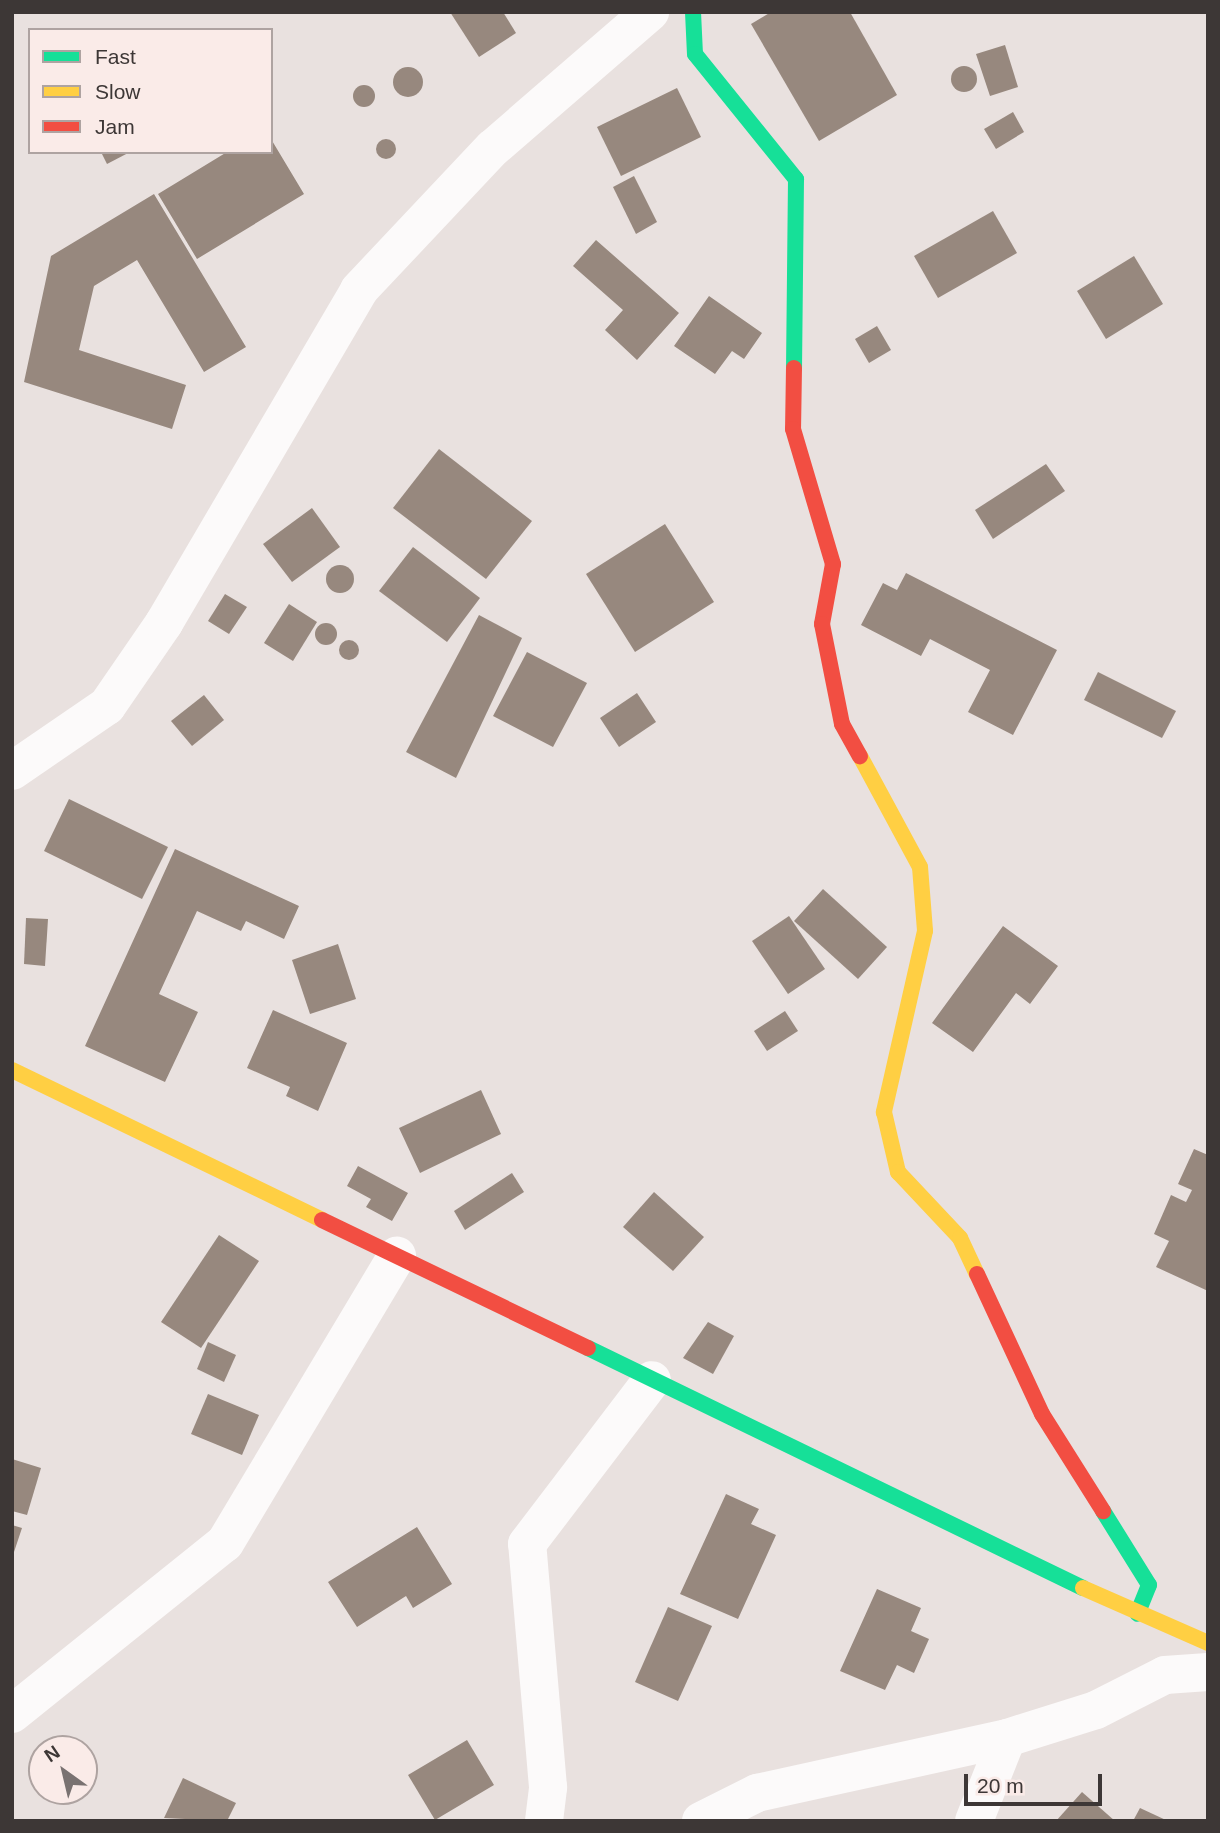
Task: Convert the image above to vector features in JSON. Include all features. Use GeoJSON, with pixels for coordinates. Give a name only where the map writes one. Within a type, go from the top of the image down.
{"type":"FeatureCollection","features":[{"type":"Feature","properties":{"kind":"street"},"geometry":{"type":"LineString","coordinates":[[12,771],[107,706],[164,623],[359,290],[494,148],[650,12]]}},
{"type":"Feature","properties":{"kind":"street"},"geometry":{"type":"LineString","coordinates":[[693,12],[695,54],[796,179],[793,429],[833,564],[822,624],[842,723],[920,867],[925,931],[884,1112],[898,1171],[960,1238],[1042,1414],[1149,1585],[1137,1614]]}},
{"type":"Feature","properties":{"kind":"street"},"geometry":{"type":"LineString","coordinates":[[12,1070],[1137,1614],[1208,1643]]}},
{"type":"Feature","properties":{"kind":"street"},"geometry":{"type":"LineString","coordinates":[[12,1714],[225,1543],[397,1256]]}},
{"type":"Feature","properties":{"kind":"street"},"geometry":{"type":"LineString","coordinates":[[544,1821],[548,1787],[527,1544],[652,1380]]}},
{"type":"Feature","properties":{"kind":"street"},"geometry":{"type":"LineString","coordinates":[[701,1821],[757,1793],[1007,1738],[1096,1710],[1165,1675],[1208,1672]]}},
{"type":"Feature","properties":{"kind":"street"},"geometry":{"type":"LineString","coordinates":[[974,1821],[1007,1738]]}},
{"type":"Feature","properties":{"kind":"building"},"geometry":{"type":"Polygon","coordinates":[[[450,12],[503,12],[516,33],[479,57],[450,12]]]}},
{"type":"Feature","properties":{"kind":"building"},"geometry":{"type":"Polygon","coordinates":[[[771,12],[850,12],[897,95],[819,141],[751,24],[771,12]]]}},
{"type":"Feature","properties":{"kind":"building"},"geometry":{"type":"Polygon","coordinates":[[[1005,45],[1018,87],[990,96],[976,54],[1005,45]]]}},
{"type":"Feature","properties":{"kind":"building"},"geometry":{"type":"Polygon","coordinates":[[[964,66],[973,70],[977,79],[973,88],[964,92],[955,88],[951,79],[955,70],[964,66]]]}},
{"type":"Feature","properties":{"kind":"building"},"geometry":{"type":"Polygon","coordinates":[[[408,67],[419,71],[423,82],[419,93],[408,97],[397,93],[393,82],[397,71],[408,67]]]}},
{"type":"Feature","properties":{"kind":"building"},"geometry":{"type":"Polygon","coordinates":[[[360,85],[368,85],[375,92],[375,100],[368,107],[360,107],[353,100],[353,92],[360,85]]]}},
{"type":"Feature","properties":{"kind":"building"},"geometry":{"type":"Polygon","coordinates":[[[677,88],[701,137],[621,176],[597,127],[677,88]]]}},
{"type":"Feature","properties":{"kind":"building"},"geometry":{"type":"Polygon","coordinates":[[[1013,112],[1024,132],[996,149],[984,129],[1013,112]]]}},
{"type":"Feature","properties":{"kind":"building"},"geometry":{"type":"Polygon","coordinates":[[[386,139],[393,142],[396,149],[393,156],[386,159],[379,156],[376,149],[379,142],[386,139]]]}},
{"type":"Feature","properties":{"kind":"building"},"geometry":{"type":"Polygon","coordinates":[[[273,142],[304,194],[197,259],[158,194],[224,154],[273,154],[273,142]]]}},
{"type":"Feature","properties":{"kind":"building"},"geometry":{"type":"Polygon","coordinates":[[[102,154],[126,154],[107,164],[102,154]]]}},
{"type":"Feature","properties":{"kind":"building"},"geometry":{"type":"Polygon","coordinates":[[[634,176],[657,222],[636,234],[613,187],[634,176]]]}},
{"type":"Feature","properties":{"kind":"building"},"geometry":{"type":"Polygon","coordinates":[[[154,194],[246,347],[204,372],[137,260],[94,286],[79,350],[186,385],[172,429],[24,382],[51,256],[154,194]]]}},
{"type":"Feature","properties":{"kind":"building"},"geometry":{"type":"Polygon","coordinates":[[[993,211],[1017,253],[938,298],[914,256],[993,211]]]}},
{"type":"Feature","properties":{"kind":"building"},"geometry":{"type":"Polygon","coordinates":[[[596,240],[679,313],[637,360],[605,330],[623,310],[573,266],[596,240]]]}},
{"type":"Feature","properties":{"kind":"building"},"geometry":{"type":"Polygon","coordinates":[[[1134,256],[1163,304],[1106,339],[1077,291],[1134,256]]]}},
{"type":"Feature","properties":{"kind":"building"},"geometry":{"type":"Polygon","coordinates":[[[709,296],[762,333],[744,359],[732,351],[715,374],[674,346],[709,296]]]}},
{"type":"Feature","properties":{"kind":"building"},"geometry":{"type":"Polygon","coordinates":[[[877,326],[891,350],[869,363],[855,339],[877,326]]]}},
{"type":"Feature","properties":{"kind":"building"},"geometry":{"type":"Polygon","coordinates":[[[439,449],[532,521],[486,579],[393,508],[439,449]]]}},
{"type":"Feature","properties":{"kind":"building"},"geometry":{"type":"Polygon","coordinates":[[[1046,464],[1065,491],[993,539],[975,510],[1046,464]]]}},
{"type":"Feature","properties":{"kind":"building"},"geometry":{"type":"Polygon","coordinates":[[[312,508],[340,547],[292,582],[263,544],[312,508]]]}},
{"type":"Feature","properties":{"kind":"building"},"geometry":{"type":"Polygon","coordinates":[[[665,524],[714,602],[635,652],[586,574],[665,524]]]}},
{"type":"Feature","properties":{"kind":"building"},"geometry":{"type":"Polygon","coordinates":[[[413,547],[480,598],[447,642],[379,591],[413,547]]]}},
{"type":"Feature","properties":{"kind":"building"},"geometry":{"type":"Polygon","coordinates":[[[340,565],[350,569],[354,579],[350,589],[340,593],[330,589],[326,579],[330,569],[340,565]]]}},
{"type":"Feature","properties":{"kind":"building"},"geometry":{"type":"Polygon","coordinates":[[[906,573],[1057,650],[1013,735],[968,712],[990,670],[930,639],[921,656],[861,625],[883,583],[897,590],[906,573]]]}},
{"type":"Feature","properties":{"kind":"building"},"geometry":{"type":"Polygon","coordinates":[[[225,594],[247,607],[229,634],[208,621],[225,594]]]}},
{"type":"Feature","properties":{"kind":"building"},"geometry":{"type":"Polygon","coordinates":[[[289,604],[317,622],[293,661],[264,643],[289,604]]]}},
{"type":"Feature","properties":{"kind":"building"},"geometry":{"type":"Polygon","coordinates":[[[479,615],[522,638],[456,778],[406,752],[479,615]]]}},
{"type":"Feature","properties":{"kind":"building"},"geometry":{"type":"Polygon","coordinates":[[[326,623],[334,626],[337,634],[334,642],[326,645],[318,642],[315,634],[318,626],[326,623]]]}},
{"type":"Feature","properties":{"kind":"building"},"geometry":{"type":"Polygon","coordinates":[[[349,640],[356,643],[359,650],[356,657],[349,660],[342,657],[339,650],[342,643],[349,640]]]}},
{"type":"Feature","properties":{"kind":"building"},"geometry":{"type":"Polygon","coordinates":[[[527,652],[587,683],[553,747],[493,716],[527,652]]]}},
{"type":"Feature","properties":{"kind":"building"},"geometry":{"type":"Polygon","coordinates":[[[1098,672],[1176,711],[1162,738],[1084,700],[1098,672]]]}},
{"type":"Feature","properties":{"kind":"building"},"geometry":{"type":"Polygon","coordinates":[[[637,693],[656,722],[619,747],[600,718],[637,693]]]}},
{"type":"Feature","properties":{"kind":"building"},"geometry":{"type":"Polygon","coordinates":[[[204,695],[224,720],[192,746],[171,721],[204,695]]]}},
{"type":"Feature","properties":{"kind":"building"},"geometry":{"type":"Polygon","coordinates":[[[69,799],[168,847],[142,899],[44,851],[69,799]]]}},
{"type":"Feature","properties":{"kind":"building"},"geometry":{"type":"Polygon","coordinates":[[[175,849],[299,906],[284,939],[246,921],[241,931],[197,911],[159,994],[198,1012],[165,1082],[85,1046],[175,849]]]}},
{"type":"Feature","properties":{"kind":"building"},"geometry":{"type":"Polygon","coordinates":[[[823,889],[887,947],[858,979],[794,921],[823,889]]]}},
{"type":"Feature","properties":{"kind":"building"},"geometry":{"type":"Polygon","coordinates":[[[789,916],[825,969],[788,994],[752,941],[789,916]]]}},
{"type":"Feature","properties":{"kind":"building"},"geometry":{"type":"Polygon","coordinates":[[[26,918],[48,919],[45,966],[24,964],[26,918]]]}},
{"type":"Feature","properties":{"kind":"building"},"geometry":{"type":"Polygon","coordinates":[[[1003,926],[1058,966],[1030,1004],[1016,993],[973,1052],[932,1023],[1003,926]]]}},
{"type":"Feature","properties":{"kind":"building"},"geometry":{"type":"Polygon","coordinates":[[[338,944],[356,999],[310,1014],[292,960],[338,944]]]}},
{"type":"Feature","properties":{"kind":"building"},"geometry":{"type":"Polygon","coordinates":[[[273,1010],[347,1043],[318,1111],[286,1096],[290,1087],[247,1068],[273,1010]]]}},
{"type":"Feature","properties":{"kind":"building"},"geometry":{"type":"Polygon","coordinates":[[[785,1011],[798,1031],[767,1051],[754,1031],[785,1011]]]}},
{"type":"Feature","properties":{"kind":"building"},"geometry":{"type":"Polygon","coordinates":[[[481,1090],[501,1134],[420,1173],[399,1128],[481,1090]]]}},
{"type":"Feature","properties":{"kind":"building"},"geometry":{"type":"Polygon","coordinates":[[[1194,1149],[1208,1155],[1208,1291],[1156,1267],[1169,1241],[1154,1234],[1171,1195],[1186,1202],[1192,1190],[1178,1184],[1194,1149]]]}},
{"type":"Feature","properties":{"kind":"building"},"geometry":{"type":"Polygon","coordinates":[[[358,1166],[408,1193],[392,1221],[366,1207],[371,1199],[347,1186],[358,1166]]]}},
{"type":"Feature","properties":{"kind":"building"},"geometry":{"type":"Polygon","coordinates":[[[512,1173],[524,1192],[465,1230],[454,1211],[512,1173]]]}},
{"type":"Feature","properties":{"kind":"building"},"geometry":{"type":"Polygon","coordinates":[[[654,1192],[704,1237],[673,1271],[623,1227],[654,1192]]]}},
{"type":"Feature","properties":{"kind":"building"},"geometry":{"type":"Polygon","coordinates":[[[219,1235],[259,1261],[201,1348],[161,1322],[219,1235]]]}},
{"type":"Feature","properties":{"kind":"building"},"geometry":{"type":"Polygon","coordinates":[[[708,1322],[734,1336],[713,1374],[683,1358],[708,1322]]]}},
{"type":"Feature","properties":{"kind":"building"},"geometry":{"type":"Polygon","coordinates":[[[208,1342],[236,1355],[224,1382],[197,1369],[208,1342]]]}},
{"type":"Feature","properties":{"kind":"building"},"geometry":{"type":"Polygon","coordinates":[[[208,1394],[259,1415],[242,1455],[191,1434],[208,1394]]]}},
{"type":"Feature","properties":{"kind":"building"},"geometry":{"type":"Polygon","coordinates":[[[12,1459],[41,1468],[27,1515],[12,1511],[12,1459]]]}},
{"type":"Feature","properties":{"kind":"building"},"geometry":{"type":"Polygon","coordinates":[[[726,1494],[759,1509],[751,1524],[776,1535],[738,1619],[680,1594],[726,1494]]]}},
{"type":"Feature","properties":{"kind":"building"},"geometry":{"type":"Polygon","coordinates":[[[12,1525],[22,1528],[13,1555],[12,1555],[12,1525]]]}},
{"type":"Feature","properties":{"kind":"building"},"geometry":{"type":"Polygon","coordinates":[[[417,1527],[452,1584],[413,1608],[406,1596],[357,1627],[328,1582],[417,1527]]]}},
{"type":"Feature","properties":{"kind":"building"},"geometry":{"type":"Polygon","coordinates":[[[877,1589],[921,1608],[911,1631],[929,1639],[914,1673],[897,1665],[885,1690],[840,1671],[877,1589]]]}},
{"type":"Feature","properties":{"kind":"building"},"geometry":{"type":"Polygon","coordinates":[[[668,1607],[712,1626],[678,1701],[635,1682],[668,1607]]]}},
{"type":"Feature","properties":{"kind":"building"},"geometry":{"type":"Polygon","coordinates":[[[467,1740],[494,1785],[435,1820],[408,1775],[467,1740]]]}},
{"type":"Feature","properties":{"kind":"building"},"geometry":{"type":"Polygon","coordinates":[[[183,1778],[236,1803],[227,1821],[164,1818],[183,1778]]]}},
{"type":"Feature","properties":{"kind":"building"},"geometry":{"type":"Polygon","coordinates":[[[1082,1792],[1115,1821],[1056,1821],[1082,1792]]]}},
{"type":"Feature","properties":{"kind":"building"},"geometry":{"type":"Polygon","coordinates":[[[1140,1808],[1168,1821],[1133,1821],[1140,1808]]]}},
{"type":"Feature","properties":{"kind":"traffic: fast"},"geometry":{"type":"LineString","coordinates":[[693,12],[695,54],[796,179],[794,368]]}},
{"type":"Feature","properties":{"kind":"traffic: fast"},"geometry":{"type":"LineString","coordinates":[[588,1348],[1083,1588]]}},
{"type":"Feature","properties":{"kind":"traffic: fast"},"geometry":{"type":"LineString","coordinates":[[1103,1511],[1149,1585],[1137,1614]]}},
{"type":"Feature","properties":{"kind":"traffic: slow"},"geometry":{"type":"LineString","coordinates":[[860,756],[920,867],[925,931],[884,1112],[898,1172],[960,1238],[977,1274]]}},
{"type":"Feature","properties":{"kind":"traffic: slow"},"geometry":{"type":"LineString","coordinates":[[12,1070],[322,1220]]}},
{"type":"Feature","properties":{"kind":"traffic: slow"},"geometry":{"type":"LineString","coordinates":[[1083,1588],[1208,1643]]}},
{"type":"Feature","properties":{"kind":"traffic: jam"},"geometry":{"type":"LineString","coordinates":[[794,368],[793,429],[833,564],[822,624],[842,724],[860,756]]}},
{"type":"Feature","properties":{"kind":"traffic: jam"},"geometry":{"type":"LineString","coordinates":[[322,1220],[588,1348]]}},
{"type":"Feature","properties":{"kind":"traffic: jam"},"geometry":{"type":"LineString","coordinates":[[977,1274],[1042,1414],[1103,1511]]}}]}
